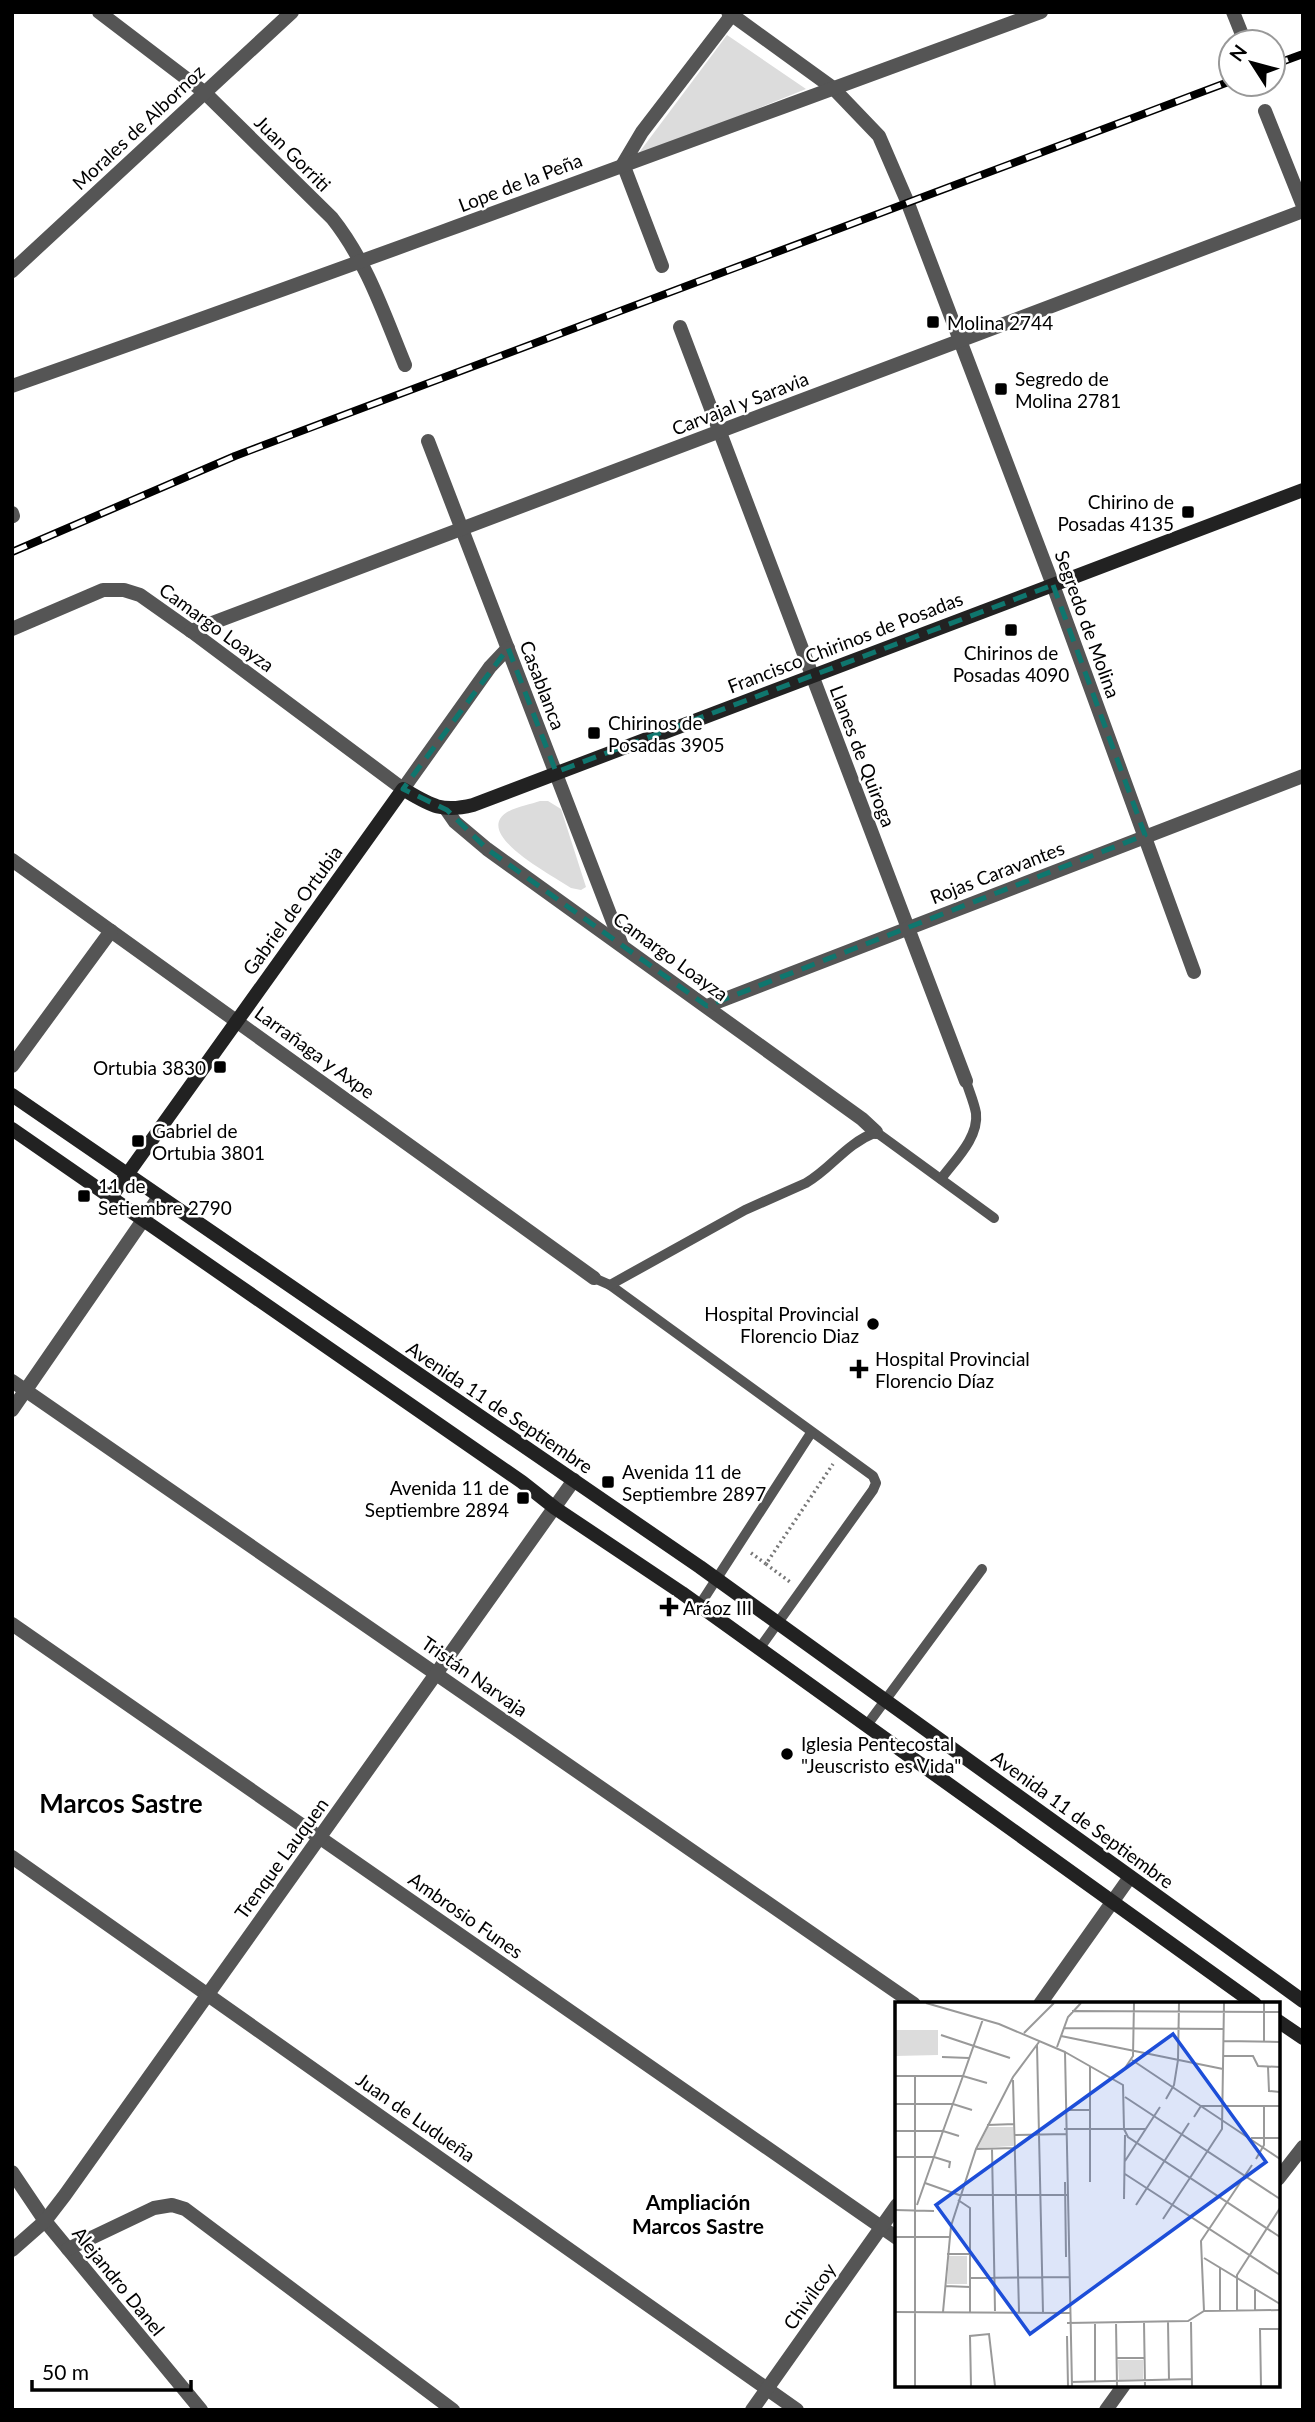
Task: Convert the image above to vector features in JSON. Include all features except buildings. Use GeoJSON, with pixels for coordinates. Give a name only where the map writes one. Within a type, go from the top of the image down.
{"type":"FeatureCollection","features":[{"type":"Feature","properties":{"kind":"main road","name":"Francisco Chirinos de Posadas"},"geometry":{"type":"LineString","coordinates":[[446,809],[473,805],[1303,490]]}},
{"type":"Feature","properties":{"kind":"main road"},"geometry":{"type":"LineString","coordinates":[[403,789],[426,803],[446,809]]}},
{"type":"Feature","properties":{"kind":"main road","name":"Gabriel de Ortubia"},"geometry":{"type":"LineString","coordinates":[[111,1198],[403,789]]}},
{"type":"Feature","properties":{"kind":"main road","name":"Avenida 11 de Septiembre"},"geometry":{"type":"LineString","coordinates":[[12,1095],[717,1579],[1303,2001]]}},
{"type":"Feature","properties":{"kind":"main road"},"geometry":{"type":"LineString","coordinates":[[12,1129],[699,1606],[1252,2002]]}},
{"type":"Feature","properties":{"kind":"main road"},"geometry":{"type":"LineString","coordinates":[[1280,2022],[1303,2038]]}},
{"type":"Feature","properties":{"kind":"street","name":"Juan Gorriti"},"geometry":{"type":"LineString","coordinates":[[99,12],[204,92],[332,218],[363,262],[405,366]]}},
{"type":"Feature","properties":{"kind":"street","name":"Morales de Albornoz"},"geometry":{"type":"LineString","coordinates":[[12,271],[292,12]]}},
{"type":"Feature","properties":{"kind":"street","name":"Lope de la Peña"},"geometry":{"type":"LineString","coordinates":[[12,386],[363,262],[1041,12]]}},
{"type":"Feature","properties":{"kind":"street"},"geometry":{"type":"LineString","coordinates":[[662,266],[623,164],[642,132],[731,13],[833,88]]}},
{"type":"Feature","properties":{"kind":"street","name":"Segredo de Molina"},"geometry":{"type":"LineString","coordinates":[[833,88],[879,136],[907,201],[1053,584],[1194,972]]}},
{"type":"Feature","properties":{"kind":"street"},"geometry":{"type":"LineString","coordinates":[[1265,111],[1303,208]]}},
{"type":"Feature","properties":{"kind":"street","name":"Carvajal y Saravia"},"geometry":{"type":"LineString","coordinates":[[191,631],[1303,208]]}},
{"type":"Feature","properties":{"kind":"street","name":"Llanes de Quiroga"},"geometry":{"type":"LineString","coordinates":[[680,327],[966,1081]]}},
{"type":"Feature","properties":{"kind":"street","name":"Casablanca"},"geometry":{"type":"LineString","coordinates":[[428,441],[622,944]]}},
{"type":"Feature","properties":{"kind":"street","name":"Camargo Loayza"},"geometry":{"type":"LineString","coordinates":[[12,629],[103,590],[124,590],[140,595],[403,789]]}},
{"type":"Feature","properties":{"kind":"street","name":"Gabriel de Ortubia"},"geometry":{"type":"LineString","coordinates":[[403,789],[490,667],[508,648]]}},
{"type":"Feature","properties":{"kind":"street","name":"Rojas Caravantes"},"geometry":{"type":"LineString","coordinates":[[707,1006],[1303,776]]}},
{"type":"Feature","properties":{"kind":"street","name":"Camargo Loayza"},"geometry":{"type":"LineString","coordinates":[[446,809],[455,822],[470,835],[862,1119],[876,1132]]}},
{"type":"Feature","properties":{"kind":"street","name":"Larrañaga y Axpe"},"geometry":{"type":"LineString","coordinates":[[12,860],[594,1278]]}},
{"type":"Feature","properties":{"kind":"street"},"geometry":{"type":"LineString","coordinates":[[12,1066],[111,931]]}},
{"type":"Feature","properties":{"kind":"street"},"geometry":{"type":"LineString","coordinates":[[12,1410],[159,1197]]}},
{"type":"Feature","properties":{"kind":"street","name":"Tristán Narvaja"},"geometry":{"type":"LineString","coordinates":[[12,1381],[911,2002]]}},
{"type":"Feature","properties":{"kind":"street","name":"Trenque Lauquen"},"geometry":{"type":"LineString","coordinates":[[12,2250],[45,2221],[574,1480]]}},
{"type":"Feature","properties":{"kind":"street","name":"Ambrosio Funes"},"geometry":{"type":"LineString","coordinates":[[12,1624],[895,2237]]}},
{"type":"Feature","properties":{"kind":"street","name":"Juan de Ludueña"},"geometry":{"type":"LineString","coordinates":[[12,1857],[797,2410]]}},
{"type":"Feature","properties":{"kind":"street"},"geometry":{"type":"LineString","coordinates":[[1041,2002],[1130,1877]]}},
{"type":"Feature","properties":{"kind":"street"},"geometry":{"type":"LineString","coordinates":[[1280,2176],[1303,2147]]}},
{"type":"Feature","properties":{"kind":"street","name":"Alejandro Danel"},"geometry":{"type":"LineString","coordinates":[[12,2172],[45,2221],[201,2410]]}},
{"type":"Feature","properties":{"kind":"street"},"geometry":{"type":"LineString","coordinates":[[68,2249],[154,2208],[172,2205],[185,2209],[453,2410]]}},
{"type":"Feature","properties":{"kind":"street","name":"Chivilcoy"},"geometry":{"type":"LineString","coordinates":[[752,2410],[895,2209]]}},
{"type":"Feature","properties":{"kind":"street"},"geometry":{"type":"LineString","coordinates":[[1106,2410],[1118,2388]]}},
{"type":"Feature","properties":{"kind":"lane"},"geometry":{"type":"LineString","coordinates":[[940,1179],[973,1135],[976,1124],[976,1113],[966,1081]]}},
{"type":"Feature","properties":{"kind":"lane"},"geometry":{"type":"LineString","coordinates":[[610,1285],[745,1210],[806,1183],[846,1148],[876,1132],[994,1218]]}},
{"type":"Feature","properties":{"kind":"lane"},"geometry":{"type":"LineString","coordinates":[[594,1278],[610,1285],[873,1476],[876,1483],[760,1649]]}},
{"type":"Feature","properties":{"kind":"lane"},"geometry":{"type":"LineString","coordinates":[[699,1606],[811,1433]]}},
{"type":"Feature","properties":{"kind":"lane"},"geometry":{"type":"LineString","coordinates":[[867,1726],[982,1569]]}},
{"type":"Feature","properties":{"kind":"path"},"geometry":{"type":"LineString","coordinates":[[766,1564],[840,1453]]}},
{"type":"Feature","properties":{"kind":"path"},"geometry":{"type":"LineString","coordinates":[[738,1544],[800,1590]]}},
{"type":"Feature","properties":{"kind":"highlighted area"},"geometry":{"type":"Polygon","coordinates":[[[1053,585],[1145,835],[707,1006],[487,849],[447,810],[403,789],[508,648],[556,772],[1053,585]]]}},
{"type":"Feature","properties":{"kind":"shaded area"},"geometry":{"type":"Polygon","coordinates":[[[727,35],[806,89],[635,158],[727,35]]]}},
{"type":"Feature","properties":{"kind":"shaded area"},"geometry":{"type":"Polygon","coordinates":[[[548,801],[561,809],[586,887],[581,890],[571,888],[538,867],[503,838],[499,828],[503,815],[518,807],[548,801]]]}},
{"type":"Feature","properties":{"kind":"railway"},"geometry":{"type":"LineString","coordinates":[[1287,60],[1303,54]]}},
{"type":"Feature","properties":{"kind":"railway"},"geometry":{"type":"LineString","coordinates":[[12,552],[235,456],[1217,86]]}},
{"type":"Feature","properties":{"kind":"place","name":"Molina 2744"},"geometry":{"type":"Point","coordinates":[933,322]}},
{"type":"Feature","properties":{"kind":"place","name":"Segredo de Molina 2781"},"geometry":{"type":"Point","coordinates":[1001,389]}},
{"type":"Feature","properties":{"kind":"place","name":"Chirino de Posadas 4135"},"geometry":{"type":"Point","coordinates":[1188,512]}},
{"type":"Feature","properties":{"kind":"place","name":"Chirinos de Posadas 4090"},"geometry":{"type":"Point","coordinates":[1011,630]}},
{"type":"Feature","properties":{"kind":"place","name":"Chirinos de Posadas 3905"},"geometry":{"type":"Point","coordinates":[594,733]}},
{"type":"Feature","properties":{"kind":"place","name":"Ortubia 3830"},"geometry":{"type":"Point","coordinates":[220,1067]}},
{"type":"Feature","properties":{"kind":"place","name":"Gabriel de Ortubia 3801"},"geometry":{"type":"Point","coordinates":[138,1141]}},
{"type":"Feature","properties":{"kind":"place","name":"11 de Setiembre 2790"},"geometry":{"type":"Point","coordinates":[84,1196]}},
{"type":"Feature","properties":{"kind":"place","name":"Hospital Provincial Florencio Diaz"},"geometry":{"type":"Point","coordinates":[873,1324]}},
{"type":"Feature","properties":{"kind":"place","name":"Hospital Provincial Florencio Díaz"},"geometry":{"type":"Point","coordinates":[859,1369]}},
{"type":"Feature","properties":{"kind":"place","name":"Avenida 11 de Septiembre 2897"},"geometry":{"type":"Point","coordinates":[608,1482]}},
{"type":"Feature","properties":{"kind":"place","name":"Avenida 11 de Septiembre 2894"},"geometry":{"type":"Point","coordinates":[523,1498]}},
{"type":"Feature","properties":{"kind":"place","name":"Aráoz III"},"geometry":{"type":"Point","coordinates":[669,1607]}},
{"type":"Feature","properties":{"kind":"place","name":"Iglesia Pentecostal \"Jeuscristo es Vida\""},"geometry":{"type":"Point","coordinates":[787,1754]}},
{"type":"Feature","properties":{"kind":"district","name":"Marcos Sastre"},"geometry":{"type":"Point","coordinates":[121,1803]}},
{"type":"Feature","properties":{"kind":"district","name":"Ampliación Marcos Sastre"},"geometry":{"type":"Point","coordinates":[698,2213]}}]}
